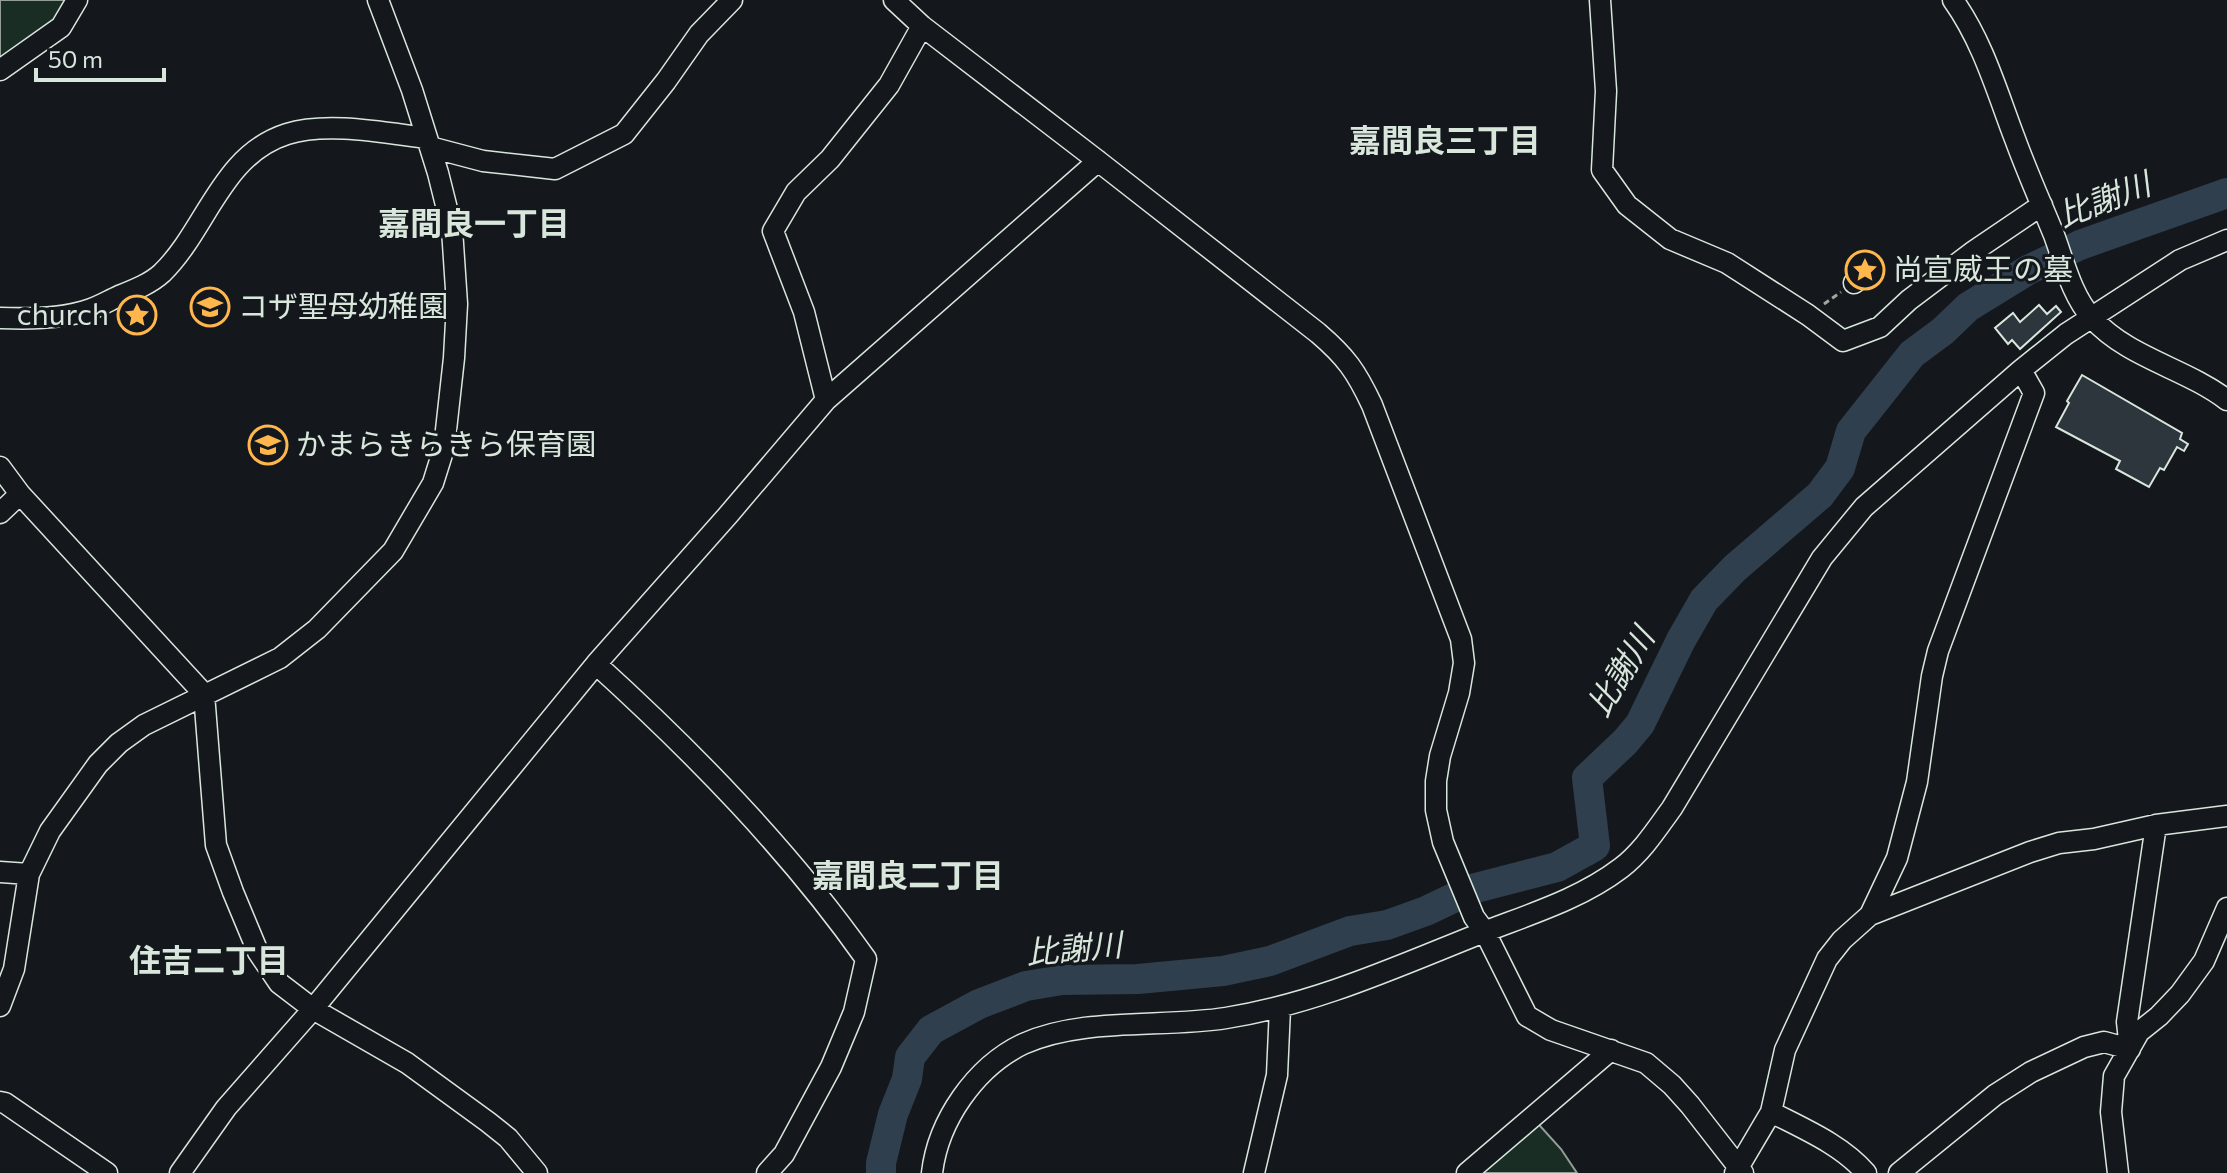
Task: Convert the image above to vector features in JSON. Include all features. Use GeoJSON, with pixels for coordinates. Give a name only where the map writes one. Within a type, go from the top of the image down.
{"type":"FeatureCollection","features":[{"type":"Feature","properties":{"kind":"street"},"geometry":{"type":"LineString","coordinates":[[0,70],[61,27],[77,0]]}},
{"type":"Feature","properties":{"kind":"street"},"geometry":{"type":"LineString","coordinates":[[0,1006],[14,969],[29,874],[50,831],[98,764],[119,743],[144,725],[280,658],[317,629],[393,551],[433,483],[444,448],[449,413],[457,304],[452,229],[412,90],[378,0]]}},
{"type":"Feature","properties":{"kind":"street"},"geometry":{"type":"LineString","coordinates":[[0,318],[35,319],[88,311],[161,274],[230,176],[249,155],[288,133],[349,128],[429,143],[483,161],[555,169],[624,134],[699,34],[732,0]]}},
{"type":"Feature","properties":{"kind":"street"},"geometry":{"type":"LineString","coordinates":[[894,0],[922,26],[1318,333],[1338,350],[1358,375],[1461,639],[1464,663],[1459,693],[1440,756],[1436,810],[1443,842],[1480,924],[1527,1016],[1551,1030],[1646,1063],[1672,1085],[1711,1131],[1739,1171],[1771,1112],[1785,1050],[1827,959],[1842,940],[1870,915],[2059,843],[2227,816]]}},
{"type":"Feature","properties":{"kind":"street"},"geometry":{"type":"LineString","coordinates":[[1600,0],[1606,91],[1602,170],[1627,205],[1670,239],[1727,263],[1843,341],[1880,327],[1909,300],[1963,259],[2042,205]]}},
{"type":"Feature","properties":{"kind":"street"},"geometry":{"type":"LineString","coordinates":[[1953,0],[1965,16],[1988,64],[2084,309],[2122,344],[2199,381],[2227,400]]}},
{"type":"Feature","properties":{"kind":"street"},"geometry":{"type":"LineString","coordinates":[[826,400],[804,312],[773,231],[796,192],[830,159],[889,85],[922,26]]}},
{"type":"Feature","properties":{"kind":"street"},"geometry":{"type":"LineString","coordinates":[[180,1173],[226,1108],[313,1009],[596,664],[826,400],[1098,161]]}},
{"type":"Feature","properties":{"kind":"street"},"geometry":{"type":"LineString","coordinates":[[932,1173],[948,1120],[965,1094],[999,1059],[1023,1044],[1099,1027],[1224,1018],[1280,1008],[1341,990],[1480,924],[1579,895],[1621,868],[1643,847],[1672,808],[1822,558],[1864,507],[2066,334],[2180,260],[2227,240]]}},
{"type":"Feature","properties":{"kind":"street"},"geometry":{"type":"LineString","coordinates":[[1870,915],[1897,858],[1909,816],[1938,651],[2034,393],[2021,370]]}},
{"type":"Feature","properties":{"kind":"street"},"geometry":{"type":"LineString","coordinates":[[0,467],[20,494],[204,694],[216,845],[258,952],[279,983],[313,1009],[407,1063],[476,1113],[508,1138],[537,1173]]}},
{"type":"Feature","properties":{"kind":"street"},"geometry":{"type":"LineString","coordinates":[[0,513],[20,494]]}},
{"type":"Feature","properties":{"kind":"street"},"geometry":{"type":"LineString","coordinates":[[596,664],[662,724],[780,849],[837,917],[866,959],[854,1012],[831,1067],[784,1154],[767,1173]]}},
{"type":"Feature","properties":{"kind":"street"},"geometry":{"type":"LineString","coordinates":[[2130,1049],[2127,1022],[2156,825]]}},
{"type":"Feature","properties":{"kind":"street"},"geometry":{"type":"LineString","coordinates":[[0,872],[29,874]]}},
{"type":"Feature","properties":{"kind":"street"},"geometry":{"type":"LineString","coordinates":[[2118,1173],[2111,1112],[2114,1076],[2139,1032],[2180,994],[2204,961],[2227,908]]}},
{"type":"Feature","properties":{"kind":"street"},"geometry":{"type":"LineString","coordinates":[[1254,1173],[1277,1075],[1280,1008]]}},
{"type":"Feature","properties":{"kind":"street"},"geometry":{"type":"LineString","coordinates":[[1900,1173],[1995,1095],[2031,1072],[2084,1047],[2104,1042],[2130,1049]]}},
{"type":"Feature","properties":{"kind":"street"},"geometry":{"type":"LineString","coordinates":[[1467,1173],[1611,1050]]}},
{"type":"Feature","properties":{"kind":"street"},"geometry":{"type":"LineString","coordinates":[[0,1102],[107,1173]]}},
{"type":"Feature","properties":{"kind":"street"},"geometry":{"type":"LineString","coordinates":[[1771,1112],[1824,1140],[1857,1162],[1866,1173]]}},
{"type":"Feature","properties":{"kind":"path"},"geometry":{"type":"LineString","coordinates":[[1808,315],[1860,279]]}},
{"type":"Feature","properties":{"kind":"green space"},"geometry":{"type":"Polygon","coordinates":[[[0,0],[77,0],[0,68],[0,0]]]}},
{"type":"Feature","properties":{"kind":"green space"},"geometry":{"type":"Polygon","coordinates":[[[1532,1117],[1561,1149],[1577,1173],[1467,1173],[1532,1117]]]}},
{"type":"Feature","properties":{"kind":"building"},"geometry":{"type":"Polygon","coordinates":[[[2039,305],[2047,314],[2056,306],[2061,312],[2020,349],[2012,340],[2008,344],[1995,328],[2013,313],[2020,322],[2039,305]]]}},
{"type":"Feature","properties":{"kind":"building"},"geometry":{"type":"Polygon","coordinates":[[[2082,375],[2182,433],[2180,439],[2188,444],[2184,451],[2177,447],[2164,470],[2160,468],[2149,487],[2116,469],[2120,461],[2056,427],[2082,375]]]}},
{"type":"Feature","properties":{"kind":"waterway","name":"比謝川"},"geometry":{"type":"LineString","coordinates":[[881,1173],[893,1114],[907,1079],[910,1057],[931,1030],[979,1004],[1026,986],[1062,980],[1138,979],[1223,971],[1270,961],[1350,931],[1387,925],[1472,889],[1557,867],[1595,846],[1587,778],[1640,724],[1704,600],[1735,568],[1820,495],[1840,468],[1851,431],[1912,354],[1968,307],[2028,270],[2080,245],[2227,193]]}},
{"type":"Feature","properties":{"kind":"place","name":"尚宣威王の墓"},"geometry":{"type":"Point","coordinates":[1865,270]}},
{"type":"Feature","properties":{"kind":"place","name":"コザ聖母幼稚園"},"geometry":{"type":"Point","coordinates":[210,307]}},
{"type":"Feature","properties":{"kind":"place","name":"church"},"geometry":{"type":"Point","coordinates":[137,315]}},
{"type":"Feature","properties":{"kind":"place","name":"かまらきらきら保育園"},"geometry":{"type":"Point","coordinates":[268,445]}},
{"type":"Feature","properties":{"kind":"district","name":"嘉間良三丁目"},"geometry":{"type":"Point","coordinates":[1445,141]}},
{"type":"Feature","properties":{"kind":"district","name":"嘉間良一丁目"},"geometry":{"type":"Point","coordinates":[474,224]}},
{"type":"Feature","properties":{"kind":"district","name":"嘉間良二丁目"},"geometry":{"type":"Point","coordinates":[908,876]}},
{"type":"Feature","properties":{"kind":"district","name":"住吉二丁目"},"geometry":{"type":"Point","coordinates":[209,961]}}]}
